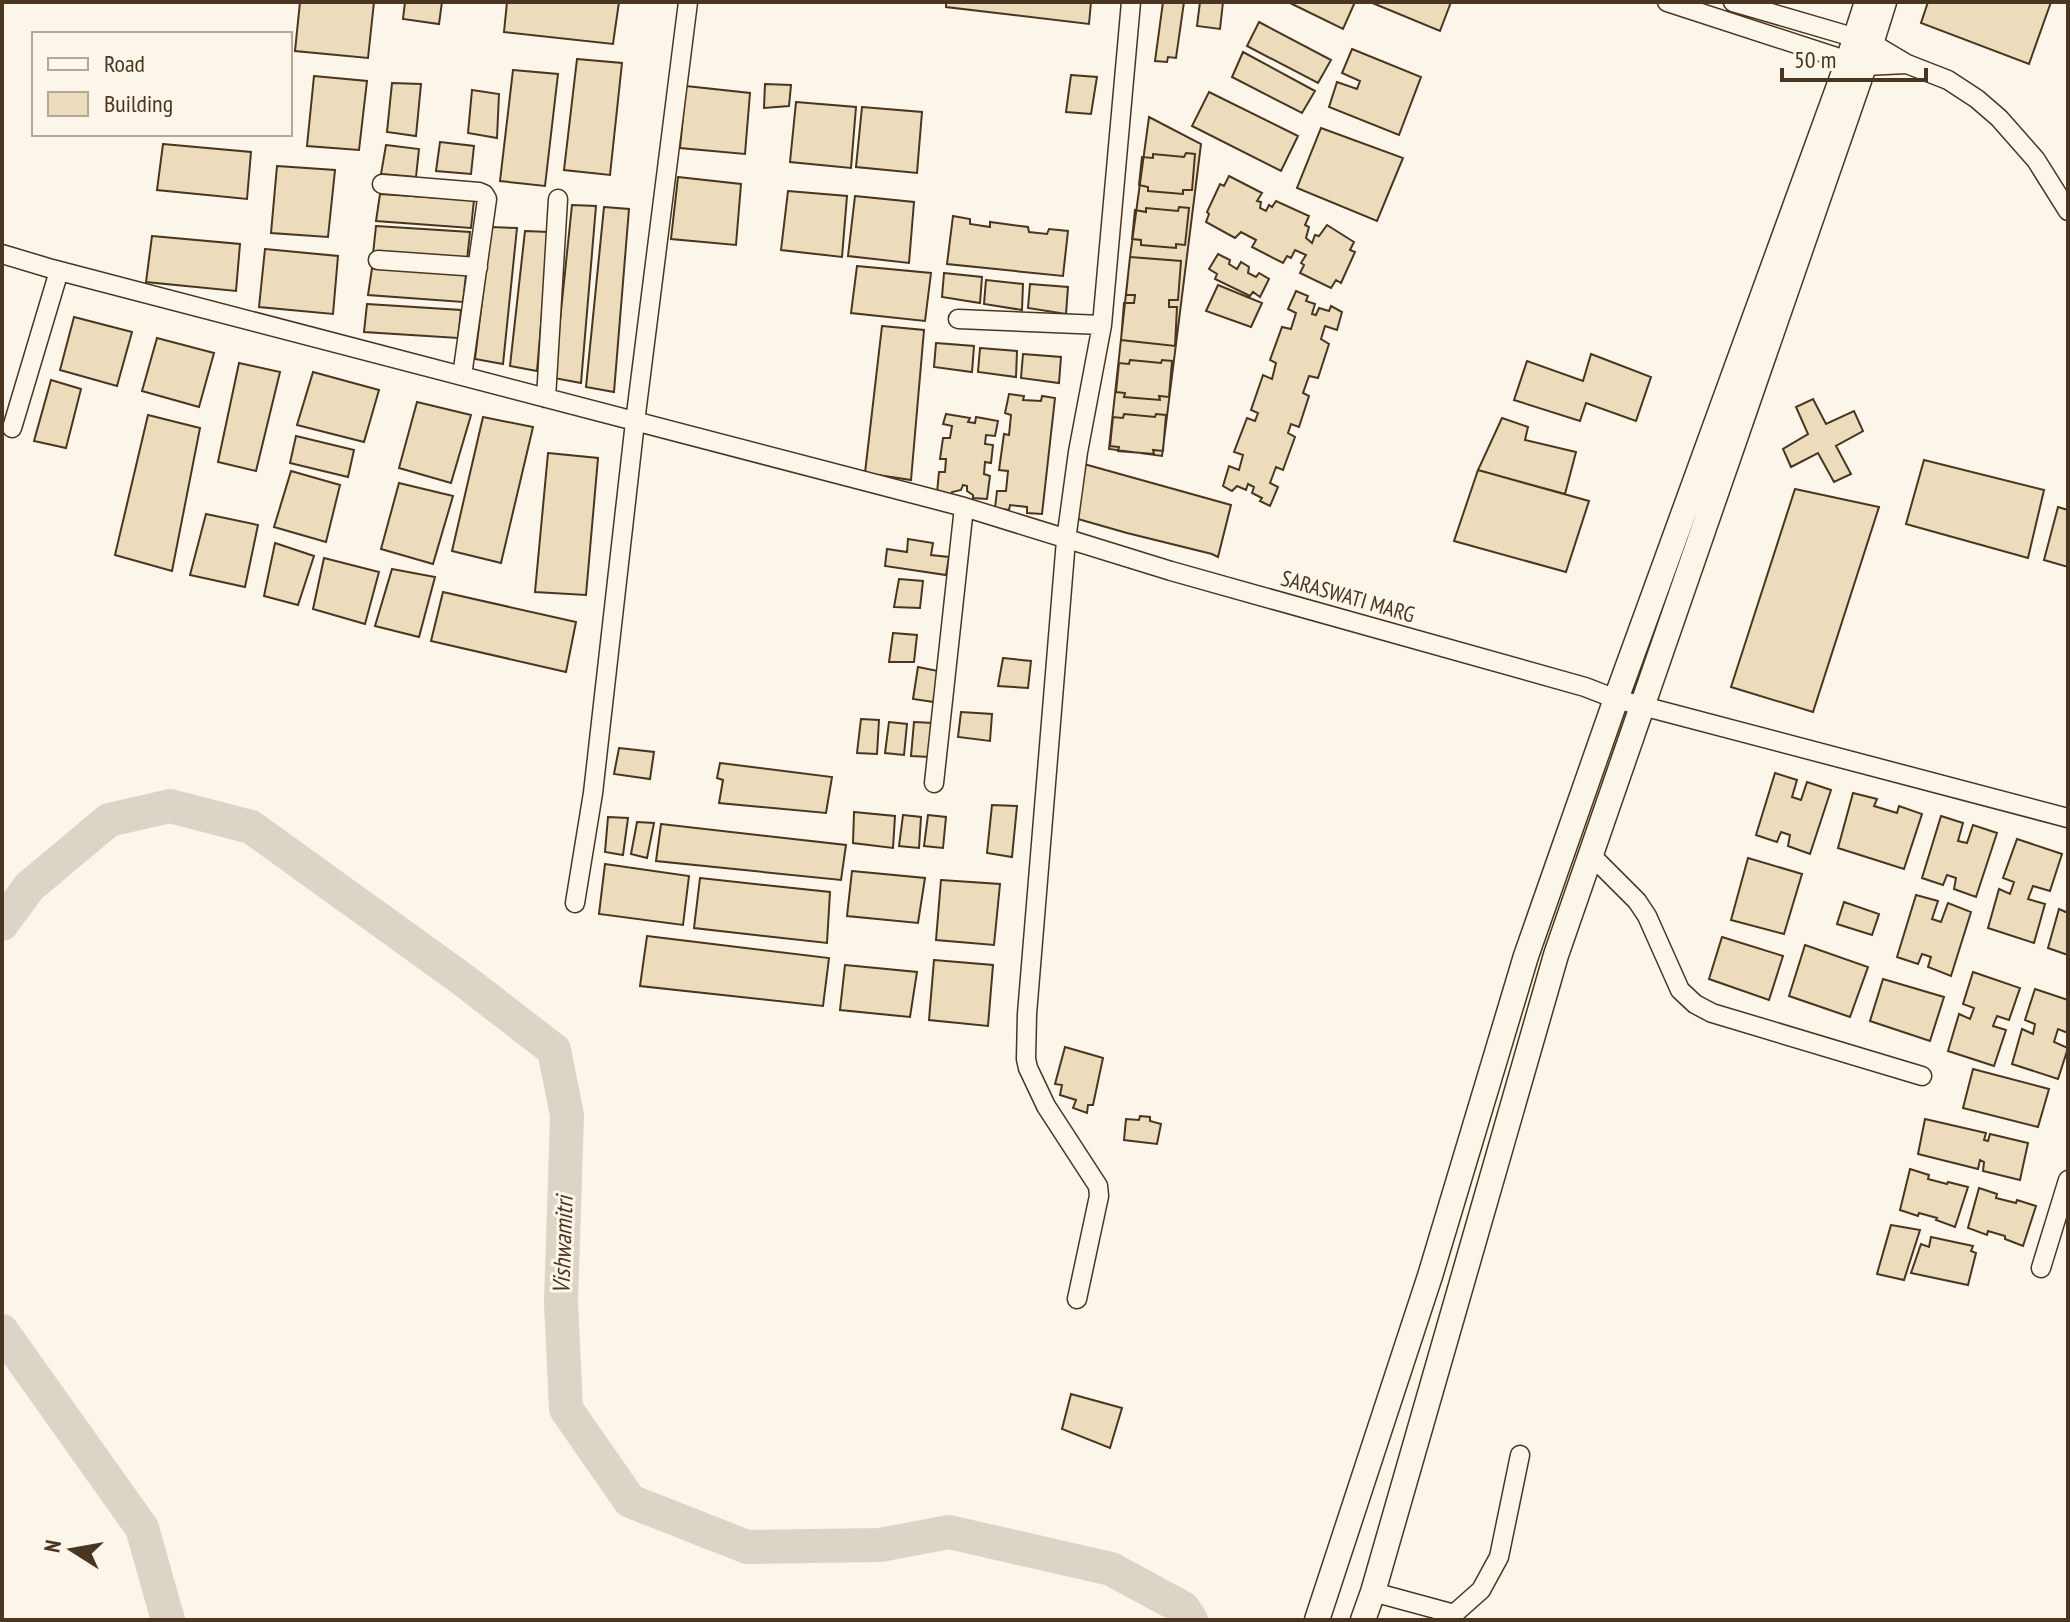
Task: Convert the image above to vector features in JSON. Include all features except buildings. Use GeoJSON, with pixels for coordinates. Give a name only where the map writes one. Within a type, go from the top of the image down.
{"type":"FeatureCollection","features":[{"type":"Feature","properties":{"kind":"main road"},"geometry":{"type":"LineString","coordinates":[[1363,1620],[1556,955],[1859,52],[1867,2]]}},
{"type":"Feature","properties":{"kind":"main road"},"geometry":{"type":"LineString","coordinates":[[1317,1620],[1430,1276],[1526,956],[1616,699],[1859,52],[1884,2]]}},
{"type":"Feature","properties":{"kind":"street"},"geometry":{"type":"LineString","coordinates":[[575,903],[593,793],[635,422],[688,3],[669,2]]}},
{"type":"Feature","properties":{"kind":"street"},"geometry":{"type":"LineString","coordinates":[[1077,1299],[1099,1196],[1098,1186],[1046,1106],[1028,1068],[1028,998],[1066,540],[1078,452],[1102,325],[1131,2]]}},
{"type":"Feature","properties":{"kind":"street"},"geometry":{"type":"LineString","coordinates":[[1667,2],[1907,64],[1948,80],[1999,118],[2036,160],[2068,211]]}},
{"type":"Feature","properties":{"kind":"street"},"geometry":{"type":"LineString","coordinates":[[1733,2],[1859,52]]}},
{"type":"Feature","properties":{"kind":"street"},"geometry":{"type":"LineString","coordinates":[[382,184],[479,192],[487,199],[462,376]]}},
{"type":"Feature","properties":{"kind":"street"},"geometry":{"type":"LineString","coordinates":[[546,398],[558,199]]}},
{"type":"Feature","properties":{"kind":"street","name":"SARASWATI MARG"},"geometry":{"type":"LineString","coordinates":[[2,254],[964,507],[1066,540],[1585,687],[1616,699],[2068,818]]}},
{"type":"Feature","properties":{"kind":"street"},"geometry":{"type":"LineString","coordinates":[[378,260],[478,267]]}},
{"type":"Feature","properties":{"kind":"street"},"geometry":{"type":"LineString","coordinates":[[12,428],[59,271]]}},
{"type":"Feature","properties":{"kind":"street"},"geometry":{"type":"LineString","coordinates":[[958,319],[1102,325]]}},
{"type":"Feature","properties":{"kind":"street"},"geometry":{"type":"LineString","coordinates":[[934,783],[964,507]]}},
{"type":"Feature","properties":{"kind":"street"},"geometry":{"type":"LineString","coordinates":[[1590,854],[1637,901],[1647,916],[1680,990],[1695,1004],[1712,1013],[1922,1076]]}},
{"type":"Feature","properties":{"kind":"street"},"geometry":{"type":"LineString","coordinates":[[2041,1268],[2068,1180]]}},
{"type":"Feature","properties":{"kind":"street"},"geometry":{"type":"LineString","coordinates":[[1373,1592],[1454,1614],[1481,1590],[1499,1557],[1520,1455]]}},
{"type":"Feature","properties":{"kind":"waterway","name":"Vishwamitri"},"geometry":{"type":"LineString","coordinates":[[2,924],[29,887],[109,820],[170,806],[251,827],[462,979],[554,1050],[567,1115],[561,1302],[566,1409],[630,1501],[747,1547],[880,1545],[949,1532],[1111,1569],[1183,1608],[1191,1620]]}},
{"type":"Feature","properties":{"kind":"waterway","name":"Vishwamitri"},"geometry":{"type":"LineString","coordinates":[[2,1331],[142,1528],[168,1620]]}}]}
